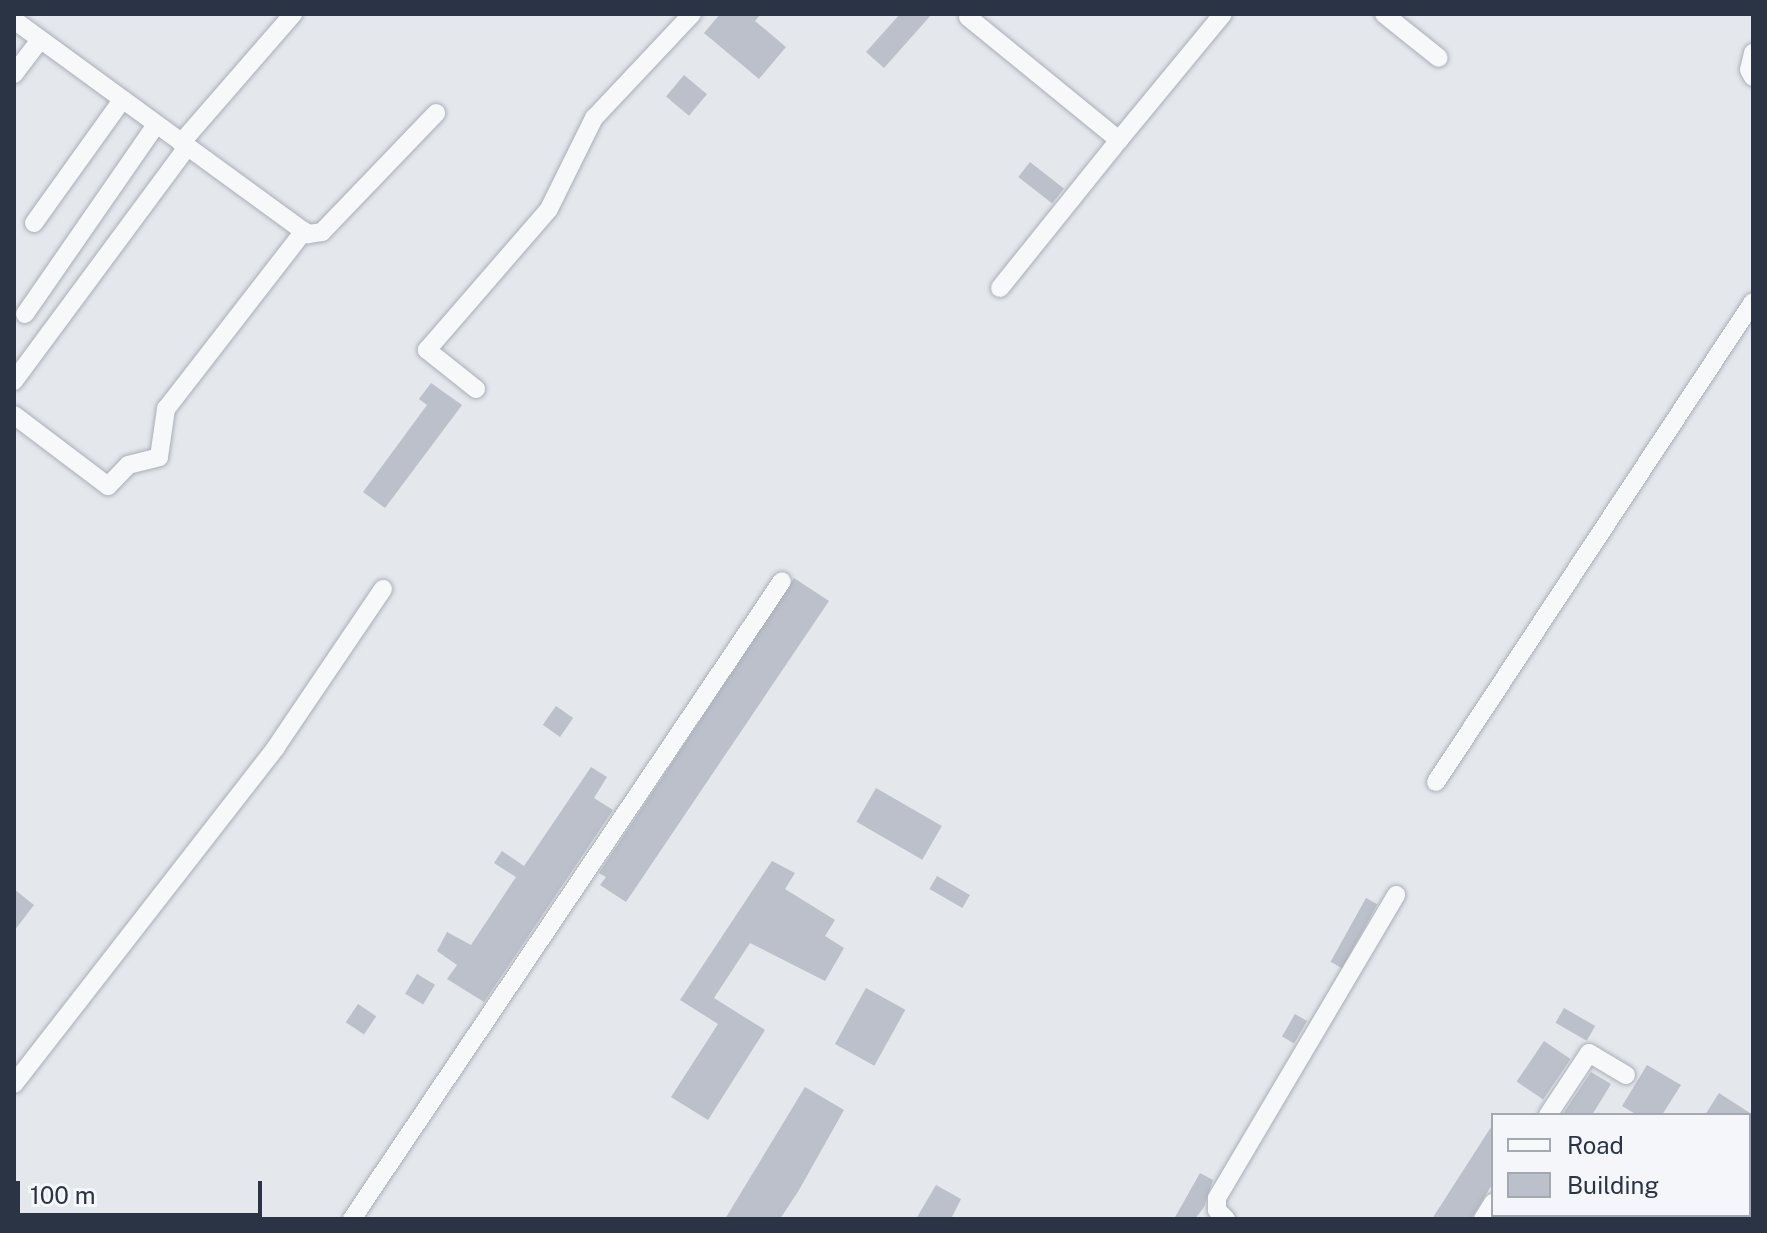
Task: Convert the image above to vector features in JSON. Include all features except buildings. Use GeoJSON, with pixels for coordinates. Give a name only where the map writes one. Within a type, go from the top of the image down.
{"type":"FeatureCollection","features":[{"type":"Feature","properties":{"kind":"street"},"geometry":{"type":"LineString","coordinates":[[14,381],[184,145],[293,14]]}},
{"type":"Feature","properties":{"kind":"street"},"geometry":{"type":"LineString","coordinates":[[476,389],[427,350],[549,209],[594,118],[692,14]]}},
{"type":"Feature","properties":{"kind":"street"},"geometry":{"type":"LineString","coordinates":[[1000,288],[1223,14]]}},
{"type":"Feature","properties":{"kind":"street"},"geometry":{"type":"LineString","coordinates":[[1384,14],[1439,58]]}},
{"type":"Feature","properties":{"kind":"street"},"geometry":{"type":"LineString","coordinates":[[968,17],[1119,140]]}},
{"type":"Feature","properties":{"kind":"street"},"geometry":{"type":"LineString","coordinates":[[14,20],[304,231],[322,232],[436,113]]}},
{"type":"Feature","properties":{"kind":"street"},"geometry":{"type":"LineString","coordinates":[[14,74],[40,40]]}},
{"type":"Feature","properties":{"kind":"street"},"geometry":{"type":"LineString","coordinates":[[1753,53],[1749,70],[1753,77]]}},
{"type":"Feature","properties":{"kind":"street"},"geometry":{"type":"LineString","coordinates":[[34,223],[122,100]]}},
{"type":"Feature","properties":{"kind":"street"},"geometry":{"type":"LineString","coordinates":[[25,314],[156,125]]}},
{"type":"Feature","properties":{"kind":"street"},"geometry":{"type":"LineString","coordinates":[[14,415],[100,483],[108,486],[128,465],[159,457],[166,409],[304,231]]}},
{"type":"Feature","properties":{"kind":"street"},"geometry":{"type":"LineString","coordinates":[[1436,782],[1753,302]]}},
{"type":"Feature","properties":{"kind":"street"},"geometry":{"type":"LineString","coordinates":[[352,1219],[782,581]]}},
{"type":"Feature","properties":{"kind":"street"},"geometry":{"type":"LineString","coordinates":[[14,1084],[276,747],[383,589]]}},
{"type":"Feature","properties":{"kind":"street"},"geometry":{"type":"LineString","coordinates":[[1226,1219],[1217,1210],[1217,1198],[1396,895]]}},
{"type":"Feature","properties":{"kind":"street"},"geometry":{"type":"LineString","coordinates":[[1550,1113],[1589,1053],[1626,1075]]}}]}
